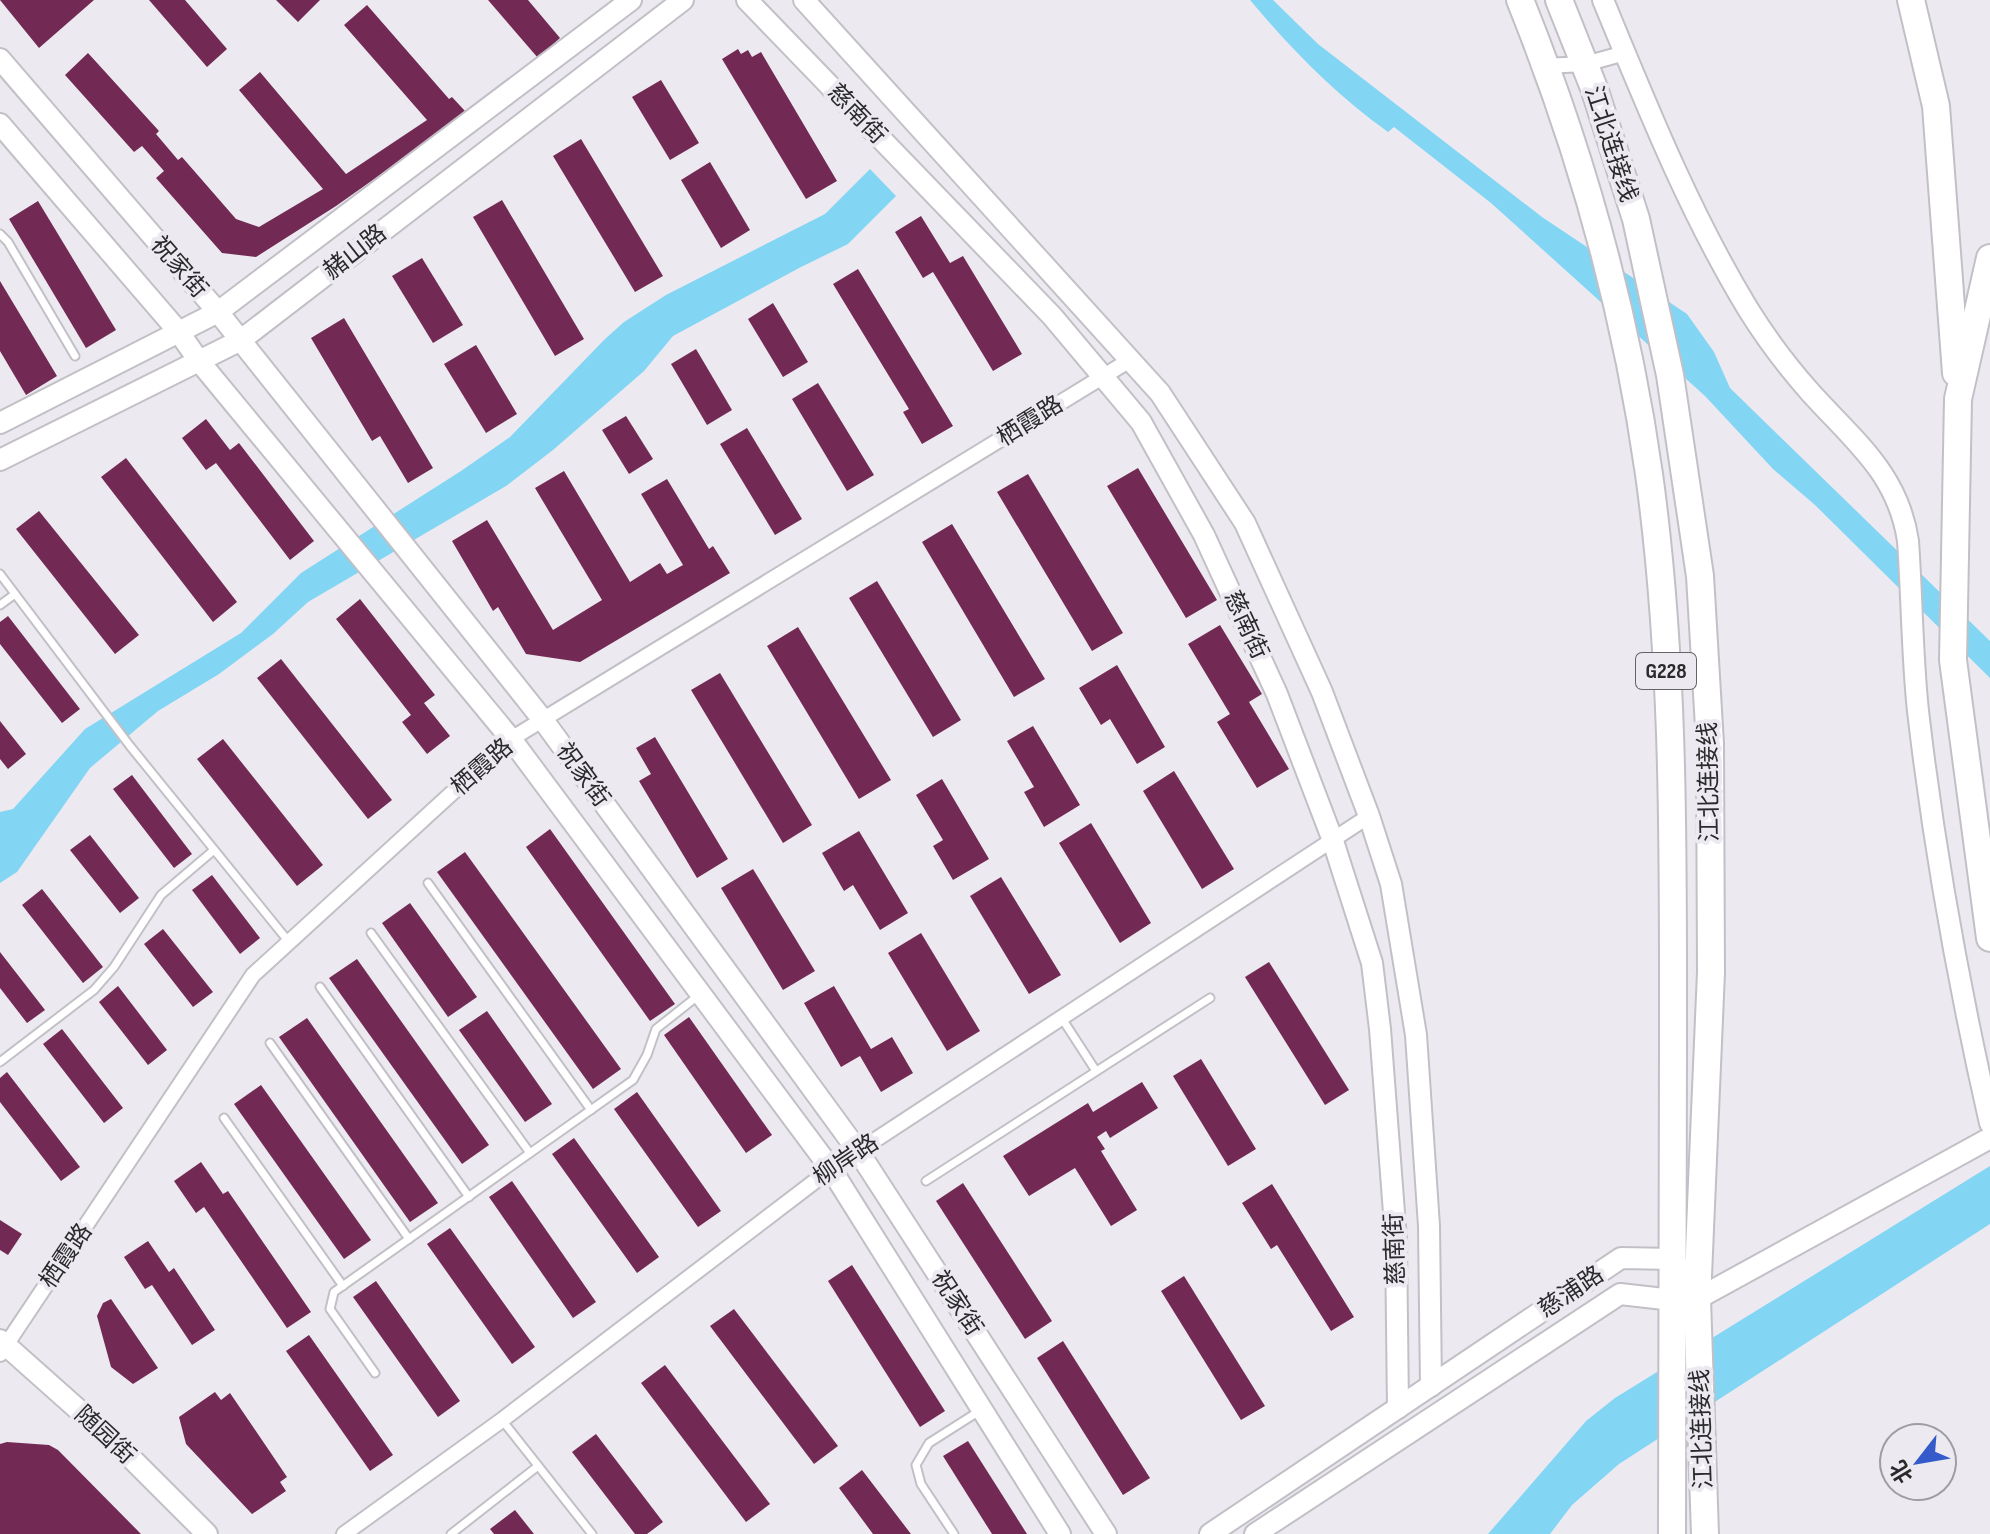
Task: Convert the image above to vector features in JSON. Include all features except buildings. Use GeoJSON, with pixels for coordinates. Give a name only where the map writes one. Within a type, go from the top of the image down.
{"type":"FeatureCollection","features":[{"type":"Feature","properties":{"kind":"highway","name":"江北连接线"},"geometry":{"type":"LineString","coordinates":[[1520,0],[1587,190],[1625,341],[1649,474],[1663,613],[1671,759],[1673,1259],[1685,1300],[1699,1330],[1705,1534]]}},
{"type":"Feature","properties":{"kind":"highway","name":"江北连接线"},"geometry":{"type":"LineString","coordinates":[[1559,0],[1585,64],[1636,219],[1670,375],[1700,576],[1710,744],[1711,972],[1685,1300],[1672,1360],[1672,1534]]}},
{"type":"Feature","properties":{"kind":"highway"},"geometry":{"type":"LineString","coordinates":[[1911,0],[1936,106],[1958,399],[1953,660],[1990,938]]}},
{"type":"Feature","properties":{"kind":"highway"},"geometry":{"type":"LineString","coordinates":[[1958,399],[1990,258]]}},
{"type":"Feature","properties":{"kind":"street","name":"赭山路"},"geometry":{"type":"LineString","coordinates":[[0,423],[218,312],[631,0]]}},
{"type":"Feature","properties":{"kind":"street","name":"赭山路"},"geometry":{"type":"LineString","coordinates":[[0,460],[241,340],[683,0]]}},
{"type":"Feature","properties":{"kind":"street","name":"慈南街"},"geometry":{"type":"LineString","coordinates":[[747,0],[1052,316],[1141,422],[1204,535],[1277,694],[1332,838],[1372,963],[1396,1239],[1398,1408]]}},
{"type":"Feature","properties":{"kind":"street","name":"慈南街"},"geometry":{"type":"LineString","coordinates":[[804,0],[1160,393],[1245,523],[1322,692],[1391,884],[1416,1035],[1429,1226],[1431,1386]]}},
{"type":"Feature","properties":{"kind":"street"},"geometry":{"type":"LineString","coordinates":[[1603,0],[1689,198],[1748,309],[1793,371],[1876,462],[1904,514],[1918,709],[1933,818],[1953,946],[1990,1123]]}},
{"type":"Feature","properties":{"kind":"street"},"geometry":{"type":"LineString","coordinates":[[1544,66],[1585,64],[1625,53]]}},
{"type":"Feature","properties":{"kind":"street","name":"祝家街"},"geometry":{"type":"LineString","coordinates":[[0,59],[218,312],[543,720],[858,1151],[1106,1534]]}},
{"type":"Feature","properties":{"kind":"street","name":"祝家街"},"geometry":{"type":"LineString","coordinates":[[0,124],[178,331],[199,361],[511,739],[831,1169],[1060,1534]]}},
{"type":"Feature","properties":{"kind":"street","name":"栖霞路"},"geometry":{"type":"LineString","coordinates":[[2,1347],[253,975],[511,739],[1130,360]]}},
{"type":"Feature","properties":{"kind":"street","name":"柳岸路"},"geometry":{"type":"LineString","coordinates":[[344,1534],[502,1420],[831,1169],[1369,816]]}},
{"type":"Feature","properties":{"kind":"street"},"geometry":{"type":"LineString","coordinates":[[1685,1300],[1990,1138]]}},
{"type":"Feature","properties":{"kind":"street","name":"慈浦路"},"geometry":{"type":"LineString","coordinates":[[1210,1534],[1621,1258],[1673,1259]]}},
{"type":"Feature","properties":{"kind":"street","name":"慈浦路"},"geometry":{"type":"LineString","coordinates":[[1255,1534],[1620,1294],[1685,1300]]}},
{"type":"Feature","properties":{"kind":"street","name":"随园街"},"geometry":{"type":"LineString","coordinates":[[2,1347],[118,1445],[207,1534]]}},
{"type":"Feature","properties":{"kind":"lane"},"geometry":{"type":"LineString","coordinates":[[0,234],[8,242],[75,356]]}},
{"type":"Feature","properties":{"kind":"lane"},"geometry":{"type":"LineString","coordinates":[[0,574],[130,746],[289,942]]}},
{"type":"Feature","properties":{"kind":"lane"},"geometry":{"type":"LineString","coordinates":[[0,605],[15,594]]}},
{"type":"Feature","properties":{"kind":"lane"},"geometry":{"type":"LineString","coordinates":[[0,1062],[94,990],[114,967],[161,895],[214,850]]}},
{"type":"Feature","properties":{"kind":"lane"},"geometry":{"type":"LineString","coordinates":[[428,883],[591,1110]]}},
{"type":"Feature","properties":{"kind":"lane"},"geometry":{"type":"LineString","coordinates":[[371,933],[530,1153]]}},
{"type":"Feature","properties":{"kind":"lane"},"geometry":{"type":"LineString","coordinates":[[320,987],[469,1197]]}},
{"type":"Feature","properties":{"kind":"lane"},"geometry":{"type":"LineString","coordinates":[[375,1373],[330,1309],[334,1292],[633,1080],[647,1055],[656,1029],[700,993]]}},
{"type":"Feature","properties":{"kind":"lane"},"geometry":{"type":"LineString","coordinates":[[926,1181],[1210,998]]}},
{"type":"Feature","properties":{"kind":"lane"},"geometry":{"type":"LineString","coordinates":[[1061,1017],[1096,1071]]}},
{"type":"Feature","properties":{"kind":"lane"},"geometry":{"type":"LineString","coordinates":[[270,1043],[409,1239]]}},
{"type":"Feature","properties":{"kind":"lane"},"geometry":{"type":"LineString","coordinates":[[224,1118],[343,1286]]}},
{"type":"Feature","properties":{"kind":"lane"},"geometry":{"type":"LineString","coordinates":[[954,1534],[921,1484],[916,1465],[929,1443],[983,1409]]}},
{"type":"Feature","properties":{"kind":"lane"},"geometry":{"type":"LineString","coordinates":[[502,1420],[592,1534]]}},
{"type":"Feature","properties":{"kind":"lane"},"geometry":{"type":"LineString","coordinates":[[451,1534],[538,1466]]}},
{"type":"Feature","properties":{"kind":"water"},"geometry":{"type":"Polygon","coordinates":[[[1250,0],[1273,0],[1318,44],[1542,217],[1687,314],[1714,352],[1730,388],[1990,641],[1990,678],[1815,505],[1773,469],[1705,396],[1491,203],[1394,127],[1388,132],[1350,103],[1298,54],[1250,0]]]}},
{"type":"Feature","properties":{"kind":"water"},"geometry":{"type":"Polygon","coordinates":[[[870,169],[896,196],[848,244],[673,336],[644,371],[553,450],[506,486],[308,602],[273,634],[219,674],[158,711],[90,768],[17,872],[0,883],[0,812],[13,809],[85,729],[241,633],[301,573],[510,437],[624,322],[666,295],[825,214],[870,169]]]}},
{"type":"Feature","properties":{"kind":"water"},"geometry":{"type":"Polygon","coordinates":[[[1990,1166],[1990,1224],[1619,1464],[1572,1505],[1550,1534],[1488,1534],[1586,1421],[1615,1398],[1990,1166]]]}}]}
